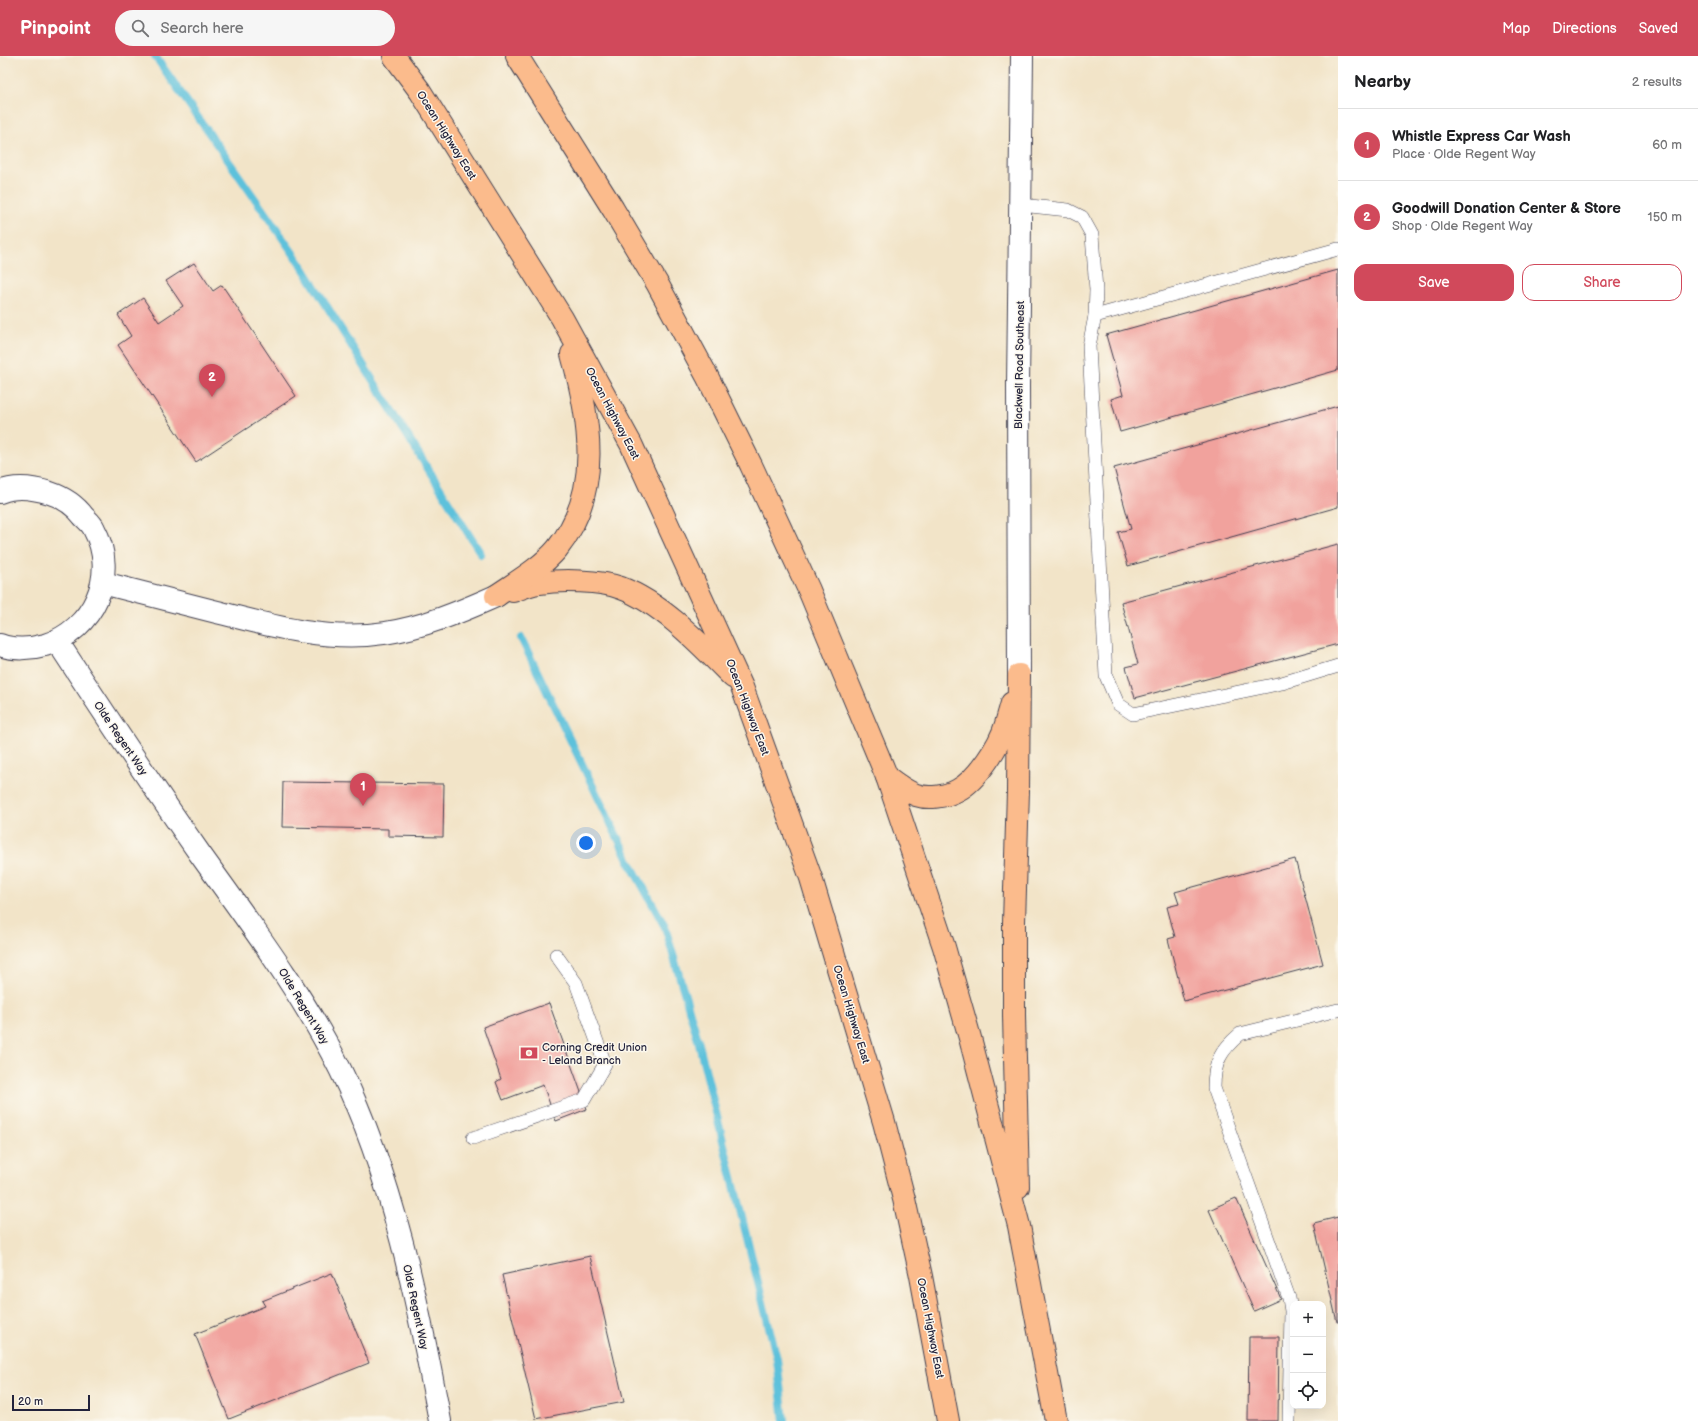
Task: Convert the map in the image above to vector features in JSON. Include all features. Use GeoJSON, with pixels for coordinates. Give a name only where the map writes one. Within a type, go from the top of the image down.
{"type":"FeatureCollection","features":[{"type":"Feature","properties":{"kind":"highway","name":"Ocean Highway East"},"geometry":{"type":"LineString","coordinates":[[394,56],[420,91],[562,318],[631,444],[742,687],[811,878],[862,1044],[884,1122],[904,1199],[921,1276],[948,1421]]}},
{"type":"Feature","properties":{"kind":"highway"},"geometry":{"type":"LineString","coordinates":[[517,56],[613,209],[658,285],[707,376],[751,465],[809,590],[887,777],[944,947],[970,1038],[1019,1226],[1056,1421]]}},
{"type":"Feature","properties":{"kind":"highway"},"geometry":{"type":"LineString","coordinates":[[496,596],[529,573],[556,550],[577,517],[588,476],[589,448],[582,392],[562,318]]}},
{"type":"Feature","properties":{"kind":"highway"},"geometry":{"type":"LineString","coordinates":[[496,596],[538,583],[596,583],[620,587],[641,597],[664,614],[704,648],[742,687]]}},
{"type":"Feature","properties":{"kind":"highway"},"geometry":{"type":"LineString","coordinates":[[887,777],[905,790],[927,797],[945,795],[958,790],[980,770],[995,748],[1006,725],[1019,675]]}},
{"type":"Feature","properties":{"kind":"highway"},"geometry":{"type":"LineString","coordinates":[[1019,675],[1018,791],[1014,922],[1014,1015],[1019,1226]]}},
{"type":"Feature","properties":{"kind":"street","name":"Blackwell Road Southeast"},"geometry":{"type":"LineString","coordinates":[[1019,675],[1018,386],[1022,56]]}},
{"type":"Feature","properties":{"kind":"street"},"geometry":{"type":"LineString","coordinates":[[0,645],[7,648],[35,648],[57,642],[80,626],[96,602],[103,583],[103,554],[94,528],[76,506],[61,497],[34,488],[2,488]]}},
{"type":"Feature","properties":{"kind":"street"},"geometry":{"type":"LineString","coordinates":[[103,583],[266,625],[304,632],[344,635],[383,633],[420,626],[455,614],[496,596]]}},
{"type":"Feature","properties":{"kind":"street","name":"Olde Regent Way"},"geometry":{"type":"LineString","coordinates":[[57,642],[137,764],[291,982],[319,1028],[340,1070],[362,1118],[385,1183],[407,1266],[440,1421]]}},
{"type":"Feature","properties":{"kind":"lane"},"geometry":{"type":"LineString","coordinates":[[1021,205],[1068,210],[1082,217],[1092,235],[1096,290],[1095,316],[1089,346],[1106,676],[1118,704],[1133,714],[1282,683],[1338,666]]}},
{"type":"Feature","properties":{"kind":"lane"},"geometry":{"type":"LineString","coordinates":[[1095,316],[1338,249]]}},
{"type":"Feature","properties":{"kind":"lane"},"geometry":{"type":"LineString","coordinates":[[473,1138],[584,1100],[605,1064],[576,984],[556,955]]}},
{"type":"Feature","properties":{"kind":"lane"},"geometry":{"type":"LineString","coordinates":[[1290,1421],[1291,1311],[1289,1298],[1214,1088],[1214,1072],[1219,1058],[1228,1045],[1240,1034],[1338,1010]]}},
{"type":"Feature","properties":{"kind":"building"},"geometry":{"type":"Polygon","coordinates":[[[194,263],[213,291],[222,285],[296,396],[196,462],[118,345],[131,336],[118,315],[143,298],[159,322],[183,306],[166,281],[194,263]]]}},
{"type":"Feature","properties":{"kind":"building"},"geometry":{"type":"Polygon","coordinates":[[[1338,270],[1338,370],[1120,432],[1111,399],[1123,395],[1106,335],[1338,270]]]}},
{"type":"Feature","properties":{"kind":"building"},"geometry":{"type":"Polygon","coordinates":[[[1338,406],[1338,507],[1128,566],[1118,532],[1131,529],[1114,468],[1338,406]]]}},
{"type":"Feature","properties":{"kind":"building"},"geometry":{"type":"Polygon","coordinates":[[[1338,544],[1338,644],[1135,698],[1126,667],[1138,664],[1121,602],[1338,544]]]}},
{"type":"Feature","properties":{"kind":"building"},"geometry":{"type":"Polygon","coordinates":[[[283,782],[444,784],[443,837],[388,836],[388,829],[282,827],[283,782]]]}},
{"type":"Feature","properties":{"kind":"building"},"geometry":{"type":"Polygon","coordinates":[[[1295,859],[1323,964],[1184,1001],[1168,939],[1175,937],[1167,907],[1179,904],[1175,892],[1295,859]]]}},
{"type":"Feature","properties":{"kind":"building","name":"Corning Credit Union - Leland Branch"},"geometry":{"type":"Polygon","coordinates":[[[549,1003],[587,1109],[556,1121],[543,1085],[503,1100],[496,1082],[501,1079],[483,1027],[549,1003]]]}},
{"type":"Feature","properties":{"kind":"building"},"geometry":{"type":"Polygon","coordinates":[[[1236,1198],[1281,1299],[1254,1311],[1209,1210],[1236,1198]]]}},
{"type":"Feature","properties":{"kind":"building"},"geometry":{"type":"Polygon","coordinates":[[[1338,1217],[1338,1322],[1337,1322],[1314,1223],[1338,1217]]]}},
{"type":"Feature","properties":{"kind":"building"},"geometry":{"type":"Polygon","coordinates":[[[590,1256],[624,1402],[536,1419],[502,1275],[590,1256]]]}},
{"type":"Feature","properties":{"kind":"building"},"geometry":{"type":"Polygon","coordinates":[[[332,1273],[369,1363],[229,1419],[195,1334],[265,1306],[262,1301],[332,1273]]]}},
{"type":"Feature","properties":{"kind":"building"},"geometry":{"type":"Polygon","coordinates":[[[1249,1337],[1279,1337],[1278,1421],[1248,1421],[1249,1337]]]}},
{"type":"Feature","properties":{"kind":"waterway"},"geometry":{"type":"LineString","coordinates":[[155,56],[300,263],[481,554]]}},
{"type":"Feature","properties":{"kind":"waterway"},"geometry":{"type":"LineString","coordinates":[[521,638],[629,861],[665,927],[698,1040],[777,1359],[784,1421]]}},
{"type":"Feature","properties":{"kind":"place","name":"Goodwill Donation Center & Store"},"geometry":{"type":"Point","coordinates":[212,397]}},
{"type":"Feature","properties":{"kind":"place","name":"Whistle Express Car Wash"},"geometry":{"type":"Point","coordinates":[363,806]}},
{"type":"Feature","properties":{"kind":"place","name":"Corning Credit Union - Leland Branch"},"geometry":{"type":"Point","coordinates":[529,1053]}}]}
